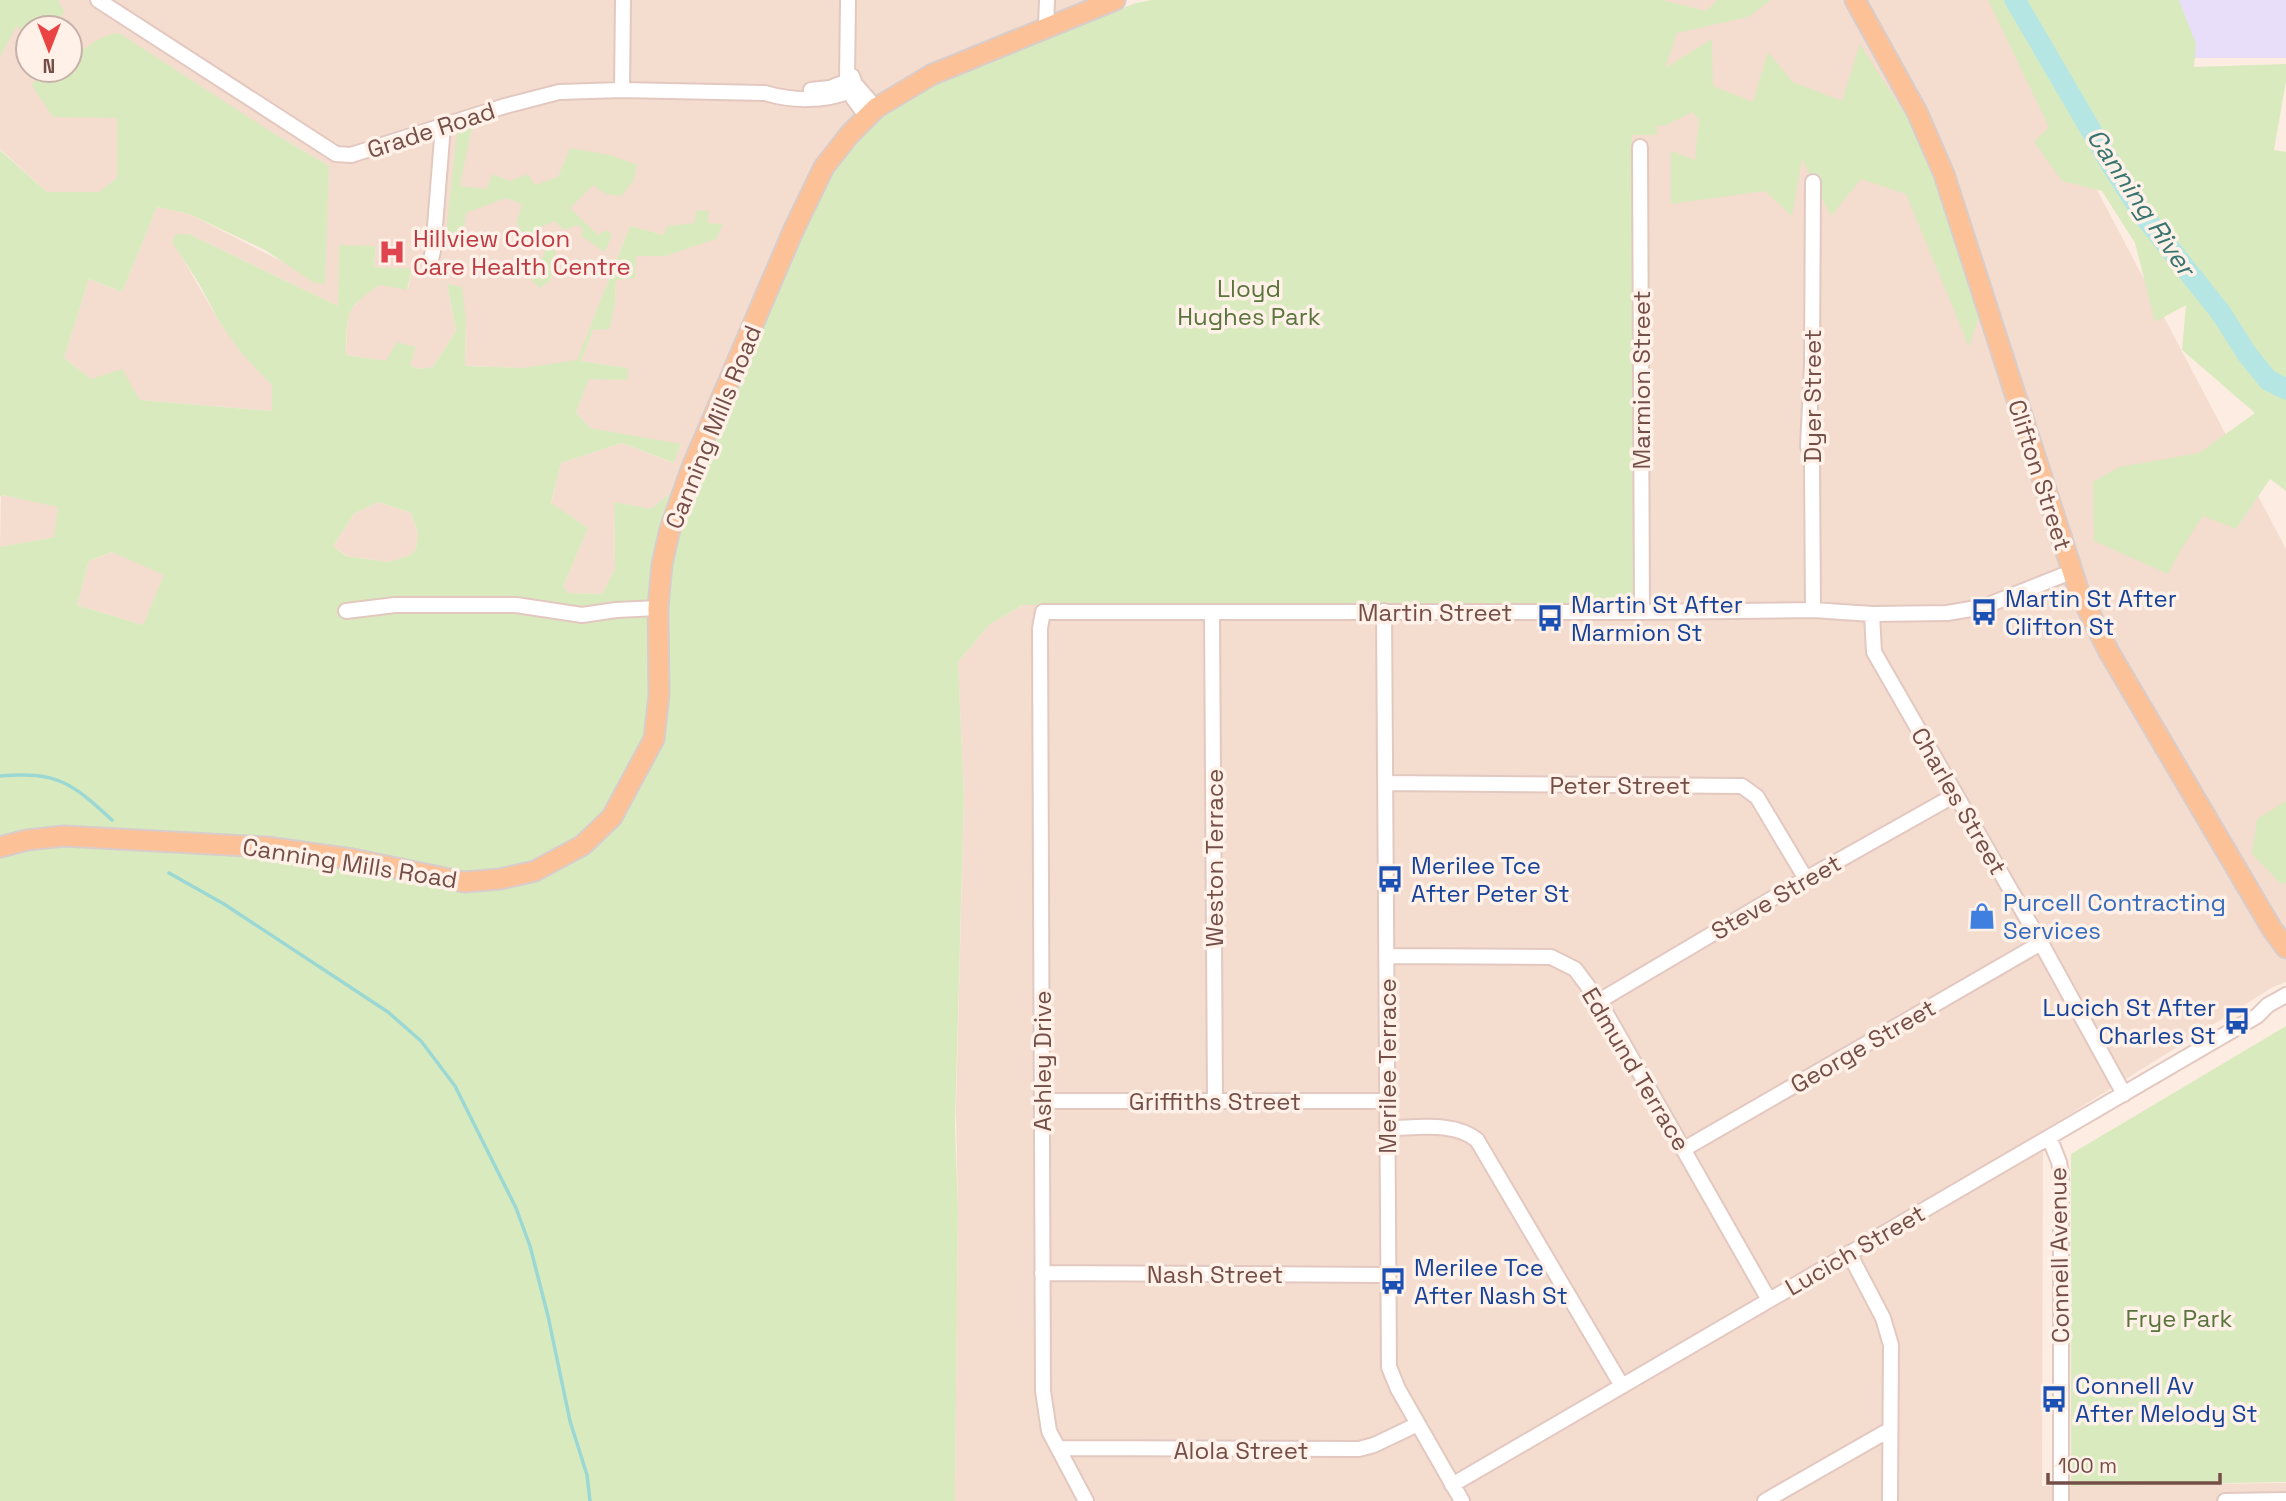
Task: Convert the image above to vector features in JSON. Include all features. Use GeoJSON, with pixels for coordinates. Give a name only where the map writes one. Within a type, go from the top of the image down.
{"type":"FeatureCollection","features":[{"type":"Feature","properties":{"kind":"main road","name":"Canning Mills Road"},"geometry":{"type":"LineString","coordinates":[[0,847],[27,840],[64,836],[266,847],[352,859],[464,882],[500,879],[535,871],[583,845],[612,817],[654,739],[659,695],[658,608],[667,541],[692,467],[794,229],[824,167],[850,134],[872,112],[931,75],[1115,0]]}},
{"type":"Feature","properties":{"kind":"main road","name":"Clifton Street"},"geometry":{"type":"LineString","coordinates":[[1855,0],[1917,112],[1944,174],[2071,572],[2109,652],[2272,929],[2286,948]]}},
{"type":"Feature","properties":{"kind":"main road","name":"Clifton Street"},"geometry":{"type":"LineString","coordinates":[[2272,929],[2286,966]]}},
{"type":"Feature","properties":{"kind":"street","name":"Grade Road"},"geometry":{"type":"LineString","coordinates":[[98,0],[337,154],[351,155],[505,106],[559,92],[622,90],[765,93],[787,98],[818,99],[832,98],[850,79]]}},
{"type":"Feature","properties":{"kind":"street"},"geometry":{"type":"LineString","coordinates":[[622,0],[622,90]]}},
{"type":"Feature","properties":{"kind":"street"},"geometry":{"type":"LineString","coordinates":[[848,0],[850,79],[872,112]]}},
{"type":"Feature","properties":{"kind":"street"},"geometry":{"type":"LineString","coordinates":[[1046,26],[1047,0]]}},
{"type":"Feature","properties":{"kind":"street"},"geometry":{"type":"LineString","coordinates":[[430,263],[443,126]]}},
{"type":"Feature","properties":{"kind":"street","name":"Marmion Street"},"geometry":{"type":"LineString","coordinates":[[1640,147],[1642,612]]}},
{"type":"Feature","properties":{"kind":"street","name":"Dyer Street"},"geometry":{"type":"LineString","coordinates":[[1812,182],[1812,365],[1808,446],[1812,462],[1813,610]]}},
{"type":"Feature","properties":{"kind":"street","name":"Martin Street"},"geometry":{"type":"LineString","coordinates":[[1043,612],[1813,610],[1872,614],[1947,613],[1983,607],[2071,572]]}},
{"type":"Feature","properties":{"kind":"street"},"geometry":{"type":"LineString","coordinates":[[346,611],[395,605],[516,605],[582,615],[658,608]]}},
{"type":"Feature","properties":{"kind":"street","name":"Merilee Terrace"},"geometry":{"type":"LineString","coordinates":[[1384,611],[1389,1367],[1398,1389],[1462,1501]]}},
{"type":"Feature","properties":{"kind":"street","name":"Ashley Drive"},"geometry":{"type":"LineString","coordinates":[[1043,612],[1040,628],[1043,1391],[1049,1431],[1086,1501]]}},
{"type":"Feature","properties":{"kind":"street","name":"Weston Terrace"},"geometry":{"type":"LineString","coordinates":[[1212,613],[1215,1102]]}},
{"type":"Feature","properties":{"kind":"street","name":"Charles Street"},"geometry":{"type":"LineString","coordinates":[[1872,614],[1874,652],[2124,1094]]}},
{"type":"Feature","properties":{"kind":"street","name":"Peter Street"},"geometry":{"type":"LineString","coordinates":[[1385,783],[1742,786],[1757,797],[1806,879]]}},
{"type":"Feature","properties":{"kind":"street","name":"Steve Street"},"geometry":{"type":"LineString","coordinates":[[1599,1001],[1955,795]]}},
{"type":"Feature","properties":{"kind":"street","name":"George Street"},"geometry":{"type":"LineString","coordinates":[[1684,1150],[2041,943]]}},
{"type":"Feature","properties":{"kind":"street","name":"Edmund Terrace"},"geometry":{"type":"LineString","coordinates":[[1387,956],[1551,957],[1575,969],[1599,1001],[1769,1300]]}},
{"type":"Feature","properties":{"kind":"street","name":"Lucich Street"},"geometry":{"type":"LineString","coordinates":[[2258,1016],[2269,1005],[2286,995]]}},
{"type":"Feature","properties":{"kind":"street","name":"Lucich Street"},"geometry":{"type":"LineString","coordinates":[[1452,1485],[2258,1016],[2286,1006]]}},
{"type":"Feature","properties":{"kind":"street","name":"Griffiths Street"},"geometry":{"type":"LineString","coordinates":[[1043,1101],[1388,1101]]}},
{"type":"Feature","properties":{"kind":"street"},"geometry":{"type":"LineString","coordinates":[[1388,1128],[1448,1128],[1465,1132],[1477,1140],[1622,1386]]}},
{"type":"Feature","properties":{"kind":"street","name":"Connell Avenue"},"geometry":{"type":"LineString","coordinates":[[2049,1137],[2061,1173],[2061,1501]]}},
{"type":"Feature","properties":{"kind":"street"},"geometry":{"type":"LineString","coordinates":[[1849,1253],[1883,1318],[1891,1345],[1890,1501]]}},
{"type":"Feature","properties":{"kind":"street","name":"Nash Street"},"geometry":{"type":"LineString","coordinates":[[1042,1273],[1388,1275]]}},
{"type":"Feature","properties":{"kind":"street","name":"Alola Street"},"geometry":{"type":"LineString","coordinates":[[1058,1448],[1359,1449],[1374,1445],[1418,1423]]}},
{"type":"Feature","properties":{"kind":"street"},"geometry":{"type":"LineString","coordinates":[[1765,1501],[1889,1430]]}},
{"type":"Feature","properties":{"kind":"street"},"geometry":{"type":"LineString","coordinates":[[2225,1501],[2286,1500]]}},
{"type":"Feature","properties":{"kind":"shaded area"},"geometry":{"type":"Polygon","coordinates":[[[0,0],[1107,0],[876,108],[698,471],[651,509],[614,503],[615,569],[602,594],[569,593],[563,587],[588,528],[551,504],[561,463],[622,443],[673,463],[681,445],[590,428],[576,412],[589,378],[627,380],[627,368],[581,361],[593,330],[615,304],[616,280],[636,256],[664,235],[630,226],[577,361],[522,368],[465,366],[466,319],[447,285],[456,331],[433,367],[419,369],[410,365],[346,355],[348,313],[363,296],[380,285],[408,289],[412,270],[374,267],[376,246],[338,306],[189,234],[177,234],[173,242],[220,323],[272,385],[272,411],[140,400],[91,379],[64,358],[89,279],[122,292],[157,207],[189,214],[324,283],[329,166],[273,133],[84,64],[84,14],[14,14],[14,84],[72,84],[117,118],[117,178],[100,192],[47,192],[0,149],[0,0]]]}},
{"type":"Feature","properties":{"kind":"shaded area"},"geometry":{"type":"Polygon","coordinates":[[[1645,0],[1997,0],[2286,549],[2286,982],[2273,987],[2043,1131],[2042,1486],[2286,1483],[2286,1501],[955,1501],[958,1210],[956,1110],[964,796],[958,662],[990,624],[1027,603],[1622,122],[1645,0]]]}},
{"type":"Feature","properties":{"kind":"shaded area"},"geometry":{"type":"Polygon","coordinates":[[[2117,0],[2286,0],[2286,58],[2193,58],[2117,0]]]}},
{"type":"Feature","properties":{"kind":"shaded area"},"geometry":{"type":"Polygon","coordinates":[[[1,495],[58,506],[55,537],[0,547],[1,495]]]}},
{"type":"Feature","properties":{"kind":"shaded area"},"geometry":{"type":"Polygon","coordinates":[[[378,502],[411,513],[418,533],[416,548],[411,555],[388,562],[347,556],[333,546],[354,514],[378,502]]]}},
{"type":"Feature","properties":{"kind":"shaded area"},"geometry":{"type":"Polygon","coordinates":[[[113,552],[165,575],[143,625],[77,605],[89,561],[113,552]]]}},
{"type":"Feature","properties":{"kind":"green space"},"geometry":{"type":"Polygon","coordinates":[[[0,0],[58,0],[64,11],[63,14],[14,14],[14,31],[0,57],[0,0]]]}},
{"type":"Feature","properties":{"kind":"green space","name":"Lloyd Hughes Park"},"geometry":{"type":"Polygon","coordinates":[[[1152,0],[1662,0],[1706,11],[1717,0],[1771,0],[1748,17],[1677,33],[1665,68],[1712,39],[1713,86],[1753,102],[1768,52],[1793,82],[1842,101],[1860,44],[1913,127],[1985,297],[1969,347],[1906,194],[1861,179],[1831,216],[1802,159],[1792,216],[1765,191],[1671,204],[1671,151],[1695,160],[1699,120],[1693,112],[1664,126],[1657,125],[1657,135],[1632,135],[1636,590],[1630,600],[1618,605],[1023,605],[990,624],[958,662],[964,796],[955,1127],[958,1210],[955,1501],[0,1501],[0,547],[54,537],[58,507],[2,495],[0,497],[0,150],[47,192],[99,192],[117,178],[117,118],[53,117],[31,84],[84,84],[84,49],[100,39],[119,33],[329,166],[325,284],[314,283],[265,250],[189,214],[157,207],[122,292],[89,279],[64,358],[91,379],[122,369],[140,400],[272,411],[272,385],[242,354],[220,323],[172,242],[176,234],[189,234],[338,306],[339,245],[376,246],[374,267],[412,269],[407,290],[380,285],[359,300],[348,321],[346,355],[386,361],[397,342],[416,347],[410,365],[419,369],[433,367],[456,331],[447,284],[462,287],[466,319],[465,366],[522,368],[577,360],[630,226],[664,235],[667,226],[694,223],[696,211],[709,210],[708,223],[723,224],[716,239],[665,256],[636,256],[635,278],[616,280],[610,329],[593,330],[581,361],[628,368],[627,380],[589,379],[576,412],[590,428],[681,444],[674,463],[622,443],[561,463],[551,503],[588,528],[563,587],[569,593],[602,594],[615,569],[614,502],[651,509],[696,472],[824,179],[861,134],[890,110],[941,80],[998,55],[1136,3],[1152,0]],[[378,502],[354,514],[333,546],[346,556],[388,562],[411,555],[416,548],[418,533],[411,513],[378,502]],[[112,552],[89,561],[77,605],[143,625],[164,575],[112,552]]]}},
{"type":"Feature","properties":{"kind":"green space"},"geometry":{"type":"Polygon","coordinates":[[[1988,0],[2179,0],[2196,44],[2194,67],[2286,64],[2286,81],[2274,150],[2286,152],[2286,491],[2270,479],[2236,529],[2203,516],[2168,574],[2094,541],[2093,482],[2119,467],[2199,453],[2255,413],[2182,350],[2186,305],[2155,322],[2135,243],[2102,191],[2062,181],[2034,142],[2049,127],[1988,0]]]}},
{"type":"Feature","properties":{"kind":"green space"},"geometry":{"type":"Polygon","coordinates":[[[472,128],[460,186],[487,189],[492,174],[510,181],[528,174],[535,185],[558,177],[570,148],[610,155],[637,165],[633,182],[621,196],[606,194],[593,185],[570,208],[598,235],[605,230],[612,234],[605,252],[581,236],[583,229],[577,225],[564,230],[555,221],[538,228],[544,242],[514,249],[520,227],[516,224],[522,204],[506,198],[466,213],[462,241],[445,244],[457,133],[472,128]]]}},
{"type":"Feature","properties":{"kind":"green space"},"geometry":{"type":"Polygon","coordinates":[[[546,246],[556,251],[550,281],[540,288],[530,279],[546,246]]]}},
{"type":"Feature","properties":{"kind":"green space"},"geometry":{"type":"Polygon","coordinates":[[[2286,801],[2286,881],[2282,885],[2252,854],[2257,819],[2286,801]]]}},
{"type":"Feature","properties":{"kind":"green space","name":"Frye Park"},"geometry":{"type":"Polygon","coordinates":[[[2286,1026],[2286,1482],[2071,1486],[2071,1154],[2286,1026]]]}},
{"type":"Feature","properties":{"kind":"waterway","name":"Canning River"},"geometry":{"type":"LineString","coordinates":[[2015,0],[2144,216],[2221,313],[2247,354],[2268,380],[2286,389]]}},
{"type":"Feature","properties":{"kind":"waterway"},"geometry":{"type":"LineString","coordinates":[[0,776],[36,776],[62,782],[86,797],[112,820]]}},
{"type":"Feature","properties":{"kind":"waterway"},"geometry":{"type":"LineString","coordinates":[[169,873],[224,904],[388,1012],[421,1041],[455,1086],[516,1208],[530,1246],[570,1421],[587,1475],[590,1501]]}},
{"type":"Feature","properties":{"kind":"place","name":"Hillview Colon Care Health Centre"},"geometry":{"type":"Point","coordinates":[392,252]}},
{"type":"Feature","properties":{"kind":"place","name":"Martin St After Clifton St"},"geometry":{"type":"Point","coordinates":[1984,612]}},
{"type":"Feature","properties":{"kind":"place","name":"Martin St After Marmion St"},"geometry":{"type":"Point","coordinates":[1550,618]}},
{"type":"Feature","properties":{"kind":"place","name":"Merilee Tce After Peter St"},"geometry":{"type":"Point","coordinates":[1390,879]}},
{"type":"Feature","properties":{"kind":"place","name":"Purcell Contracting Services"},"geometry":{"type":"Point","coordinates":[1982,916]}},
{"type":"Feature","properties":{"kind":"place","name":"Lucich St After Charles St"},"geometry":{"type":"Point","coordinates":[2237,1021]}},
{"type":"Feature","properties":{"kind":"place","name":"Merilee Tce After Nash St"},"geometry":{"type":"Point","coordinates":[1393,1281]}},
{"type":"Feature","properties":{"kind":"place","name":"Connell Av After Melody St"},"geometry":{"type":"Point","coordinates":[2054,1399]}}]}
